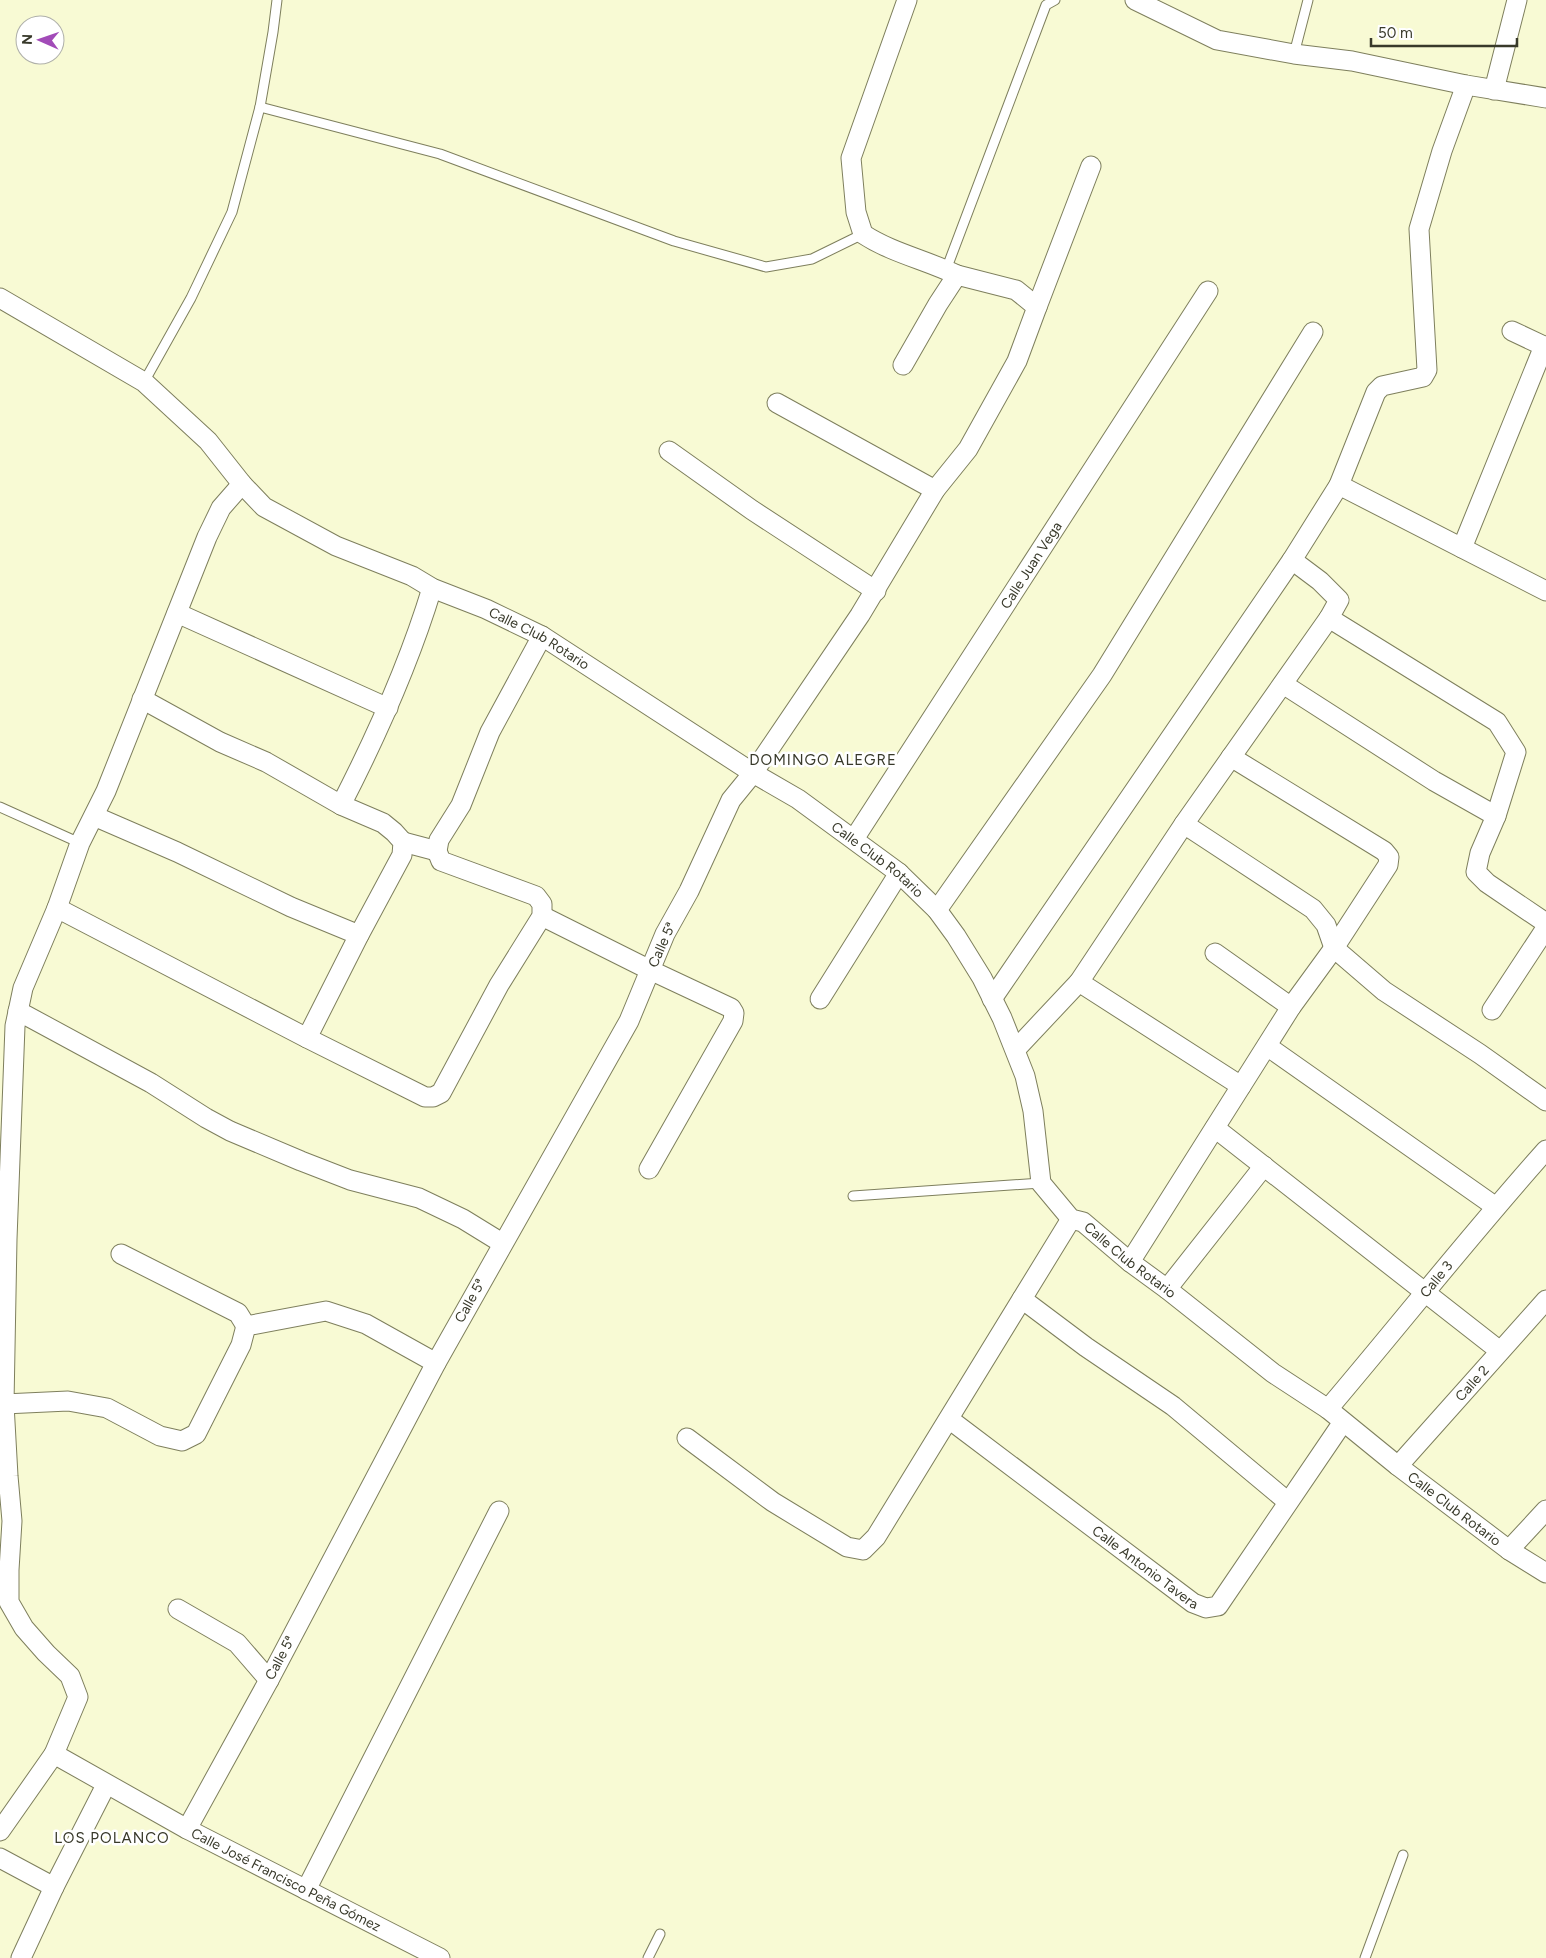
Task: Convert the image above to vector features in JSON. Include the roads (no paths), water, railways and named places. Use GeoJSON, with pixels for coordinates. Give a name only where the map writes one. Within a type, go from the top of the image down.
{"type":"FeatureCollection","features":[{"type":"Feature","properties":{"kind":"street"},"geometry":{"type":"LineString","coordinates":[[907,0],[851,158],[856,212],[862,234],[899,253],[952,272],[1016,290],[1037,307]]}},
{"type":"Feature","properties":{"kind":"street"},"geometry":{"type":"LineString","coordinates":[[1135,0],[1217,40],[1294,54],[1352,61],[1466,85],[1546,98]]}},
{"type":"Feature","properties":{"kind":"street"},"geometry":{"type":"LineString","coordinates":[[1494,90],[1517,0]]}},
{"type":"Feature","properties":{"kind":"street"},"geometry":{"type":"LineString","coordinates":[[992,998],[1292,560],[1339,485],[1376,392],[1382,386],[1422,376],[1427,370],[1419,229],[1442,151],[1466,85]]}},
{"type":"Feature","properties":{"kind":"street","name":"Calle 5ª"},"geometry":{"type":"LineString","coordinates":[[187,1829],[269,1680],[436,1363],[629,1021],[666,934],[689,891],[730,800],[753,773],[876,591],[935,490],[968,449],[1012,369],[1091,166]]}},
{"type":"Feature","properties":{"kind":"street"},"geometry":{"type":"LineString","coordinates":[[903,366],[938,304],[952,272]]}},
{"type":"Feature","properties":{"kind":"street","name":"Calle Juan Vega"},"geometry":{"type":"LineString","coordinates":[[854,839],[1208,290]]}},
{"type":"Feature","properties":{"kind":"street","name":"Calle Club Rotario"},"geometry":{"type":"LineString","coordinates":[[0,298],[144,382],[208,441],[242,484],[264,506],[336,546],[412,576],[432,588],[486,609],[542,636],[753,773],[798,798],[899,873],[937,910],[956,936],[992,998],[1016,1049],[1025,1076],[1033,1111],[1041,1183],[1071,1219],[1083,1222],[1130,1262],[1167,1289],[1272,1373],[1328,1409],[1398,1466],[1509,1550],[1546,1573]]}},
{"type":"Feature","properties":{"kind":"street"},"geometry":{"type":"LineString","coordinates":[[1462,548],[1545,347],[1512,331]]}},
{"type":"Feature","properties":{"kind":"street"},"geometry":{"type":"LineString","coordinates":[[937,910],[1102,675],[1313,332]]}},
{"type":"Feature","properties":{"kind":"street"},"geometry":{"type":"LineString","coordinates":[[777,403],[935,490]]}},
{"type":"Feature","properties":{"kind":"street"},"geometry":{"type":"LineString","coordinates":[[669,452],[752,510],[876,591]]}},
{"type":"Feature","properties":{"kind":"street"},"geometry":{"type":"LineString","coordinates":[[0,1831],[54,1754],[78,1697],[70,1676],[24,1628],[9,1602],[8,1570],[12,1521],[4,1404],[15,1026],[23,988],[57,908],[80,843],[106,791],[207,537],[221,508],[242,484]]}},
{"type":"Feature","properties":{"kind":"street"},"geometry":{"type":"LineString","coordinates":[[1339,485],[1546,591]]}},
{"type":"Feature","properties":{"kind":"street"},"geometry":{"type":"LineString","coordinates":[[1016,1049],[1079,982],[1184,824],[1340,600],[1320,581],[1292,560]]}},
{"type":"Feature","properties":{"kind":"street"},"geometry":{"type":"LineString","coordinates":[[341,805],[369,751],[388,708],[418,634],[432,588]]}},
{"type":"Feature","properties":{"kind":"street"},"geometry":{"type":"LineString","coordinates":[[177,613],[388,708]]}},
{"type":"Feature","properties":{"kind":"street"},"geometry":{"type":"LineString","coordinates":[[1329,618],[1498,722],[1516,752],[1496,816],[1480,853],[1476,872],[1487,883],[1546,923]]}},
{"type":"Feature","properties":{"kind":"street"},"geometry":{"type":"LineString","coordinates":[[57,908],[307,1038],[426,1097],[441,1094],[500,985],[542,916],[542,904],[536,896],[440,861],[437,851],[439,840],[461,805],[490,732],[542,636]]}},
{"type":"Feature","properties":{"kind":"street"},"geometry":{"type":"LineString","coordinates":[[1283,684],[1434,781],[1496,816]]}},
{"type":"Feature","properties":{"kind":"street"},"geometry":{"type":"LineString","coordinates":[[142,699],[220,742],[266,762],[341,805],[383,823],[403,842],[437,851]]}},
{"type":"Feature","properties":{"kind":"street"},"geometry":{"type":"LineString","coordinates":[[1130,1262],[1291,1008],[1334,948],[1388,865],[1388,857],[1384,851],[1231,757]]}},
{"type":"Feature","properties":{"kind":"street"},"geometry":{"type":"LineString","coordinates":[[94,816],[177,852],[291,907],[359,936]]}},
{"type":"Feature","properties":{"kind":"street"},"geometry":{"type":"LineString","coordinates":[[1184,824],[1313,909],[1326,925],[1334,948],[1384,991],[1480,1054],[1546,1101]]}},
{"type":"Feature","properties":{"kind":"street"},"geometry":{"type":"LineString","coordinates":[[307,1038],[402,856],[403,842]]}},
{"type":"Feature","properties":{"kind":"street"},"geometry":{"type":"LineString","coordinates":[[820,999],[899,873]]}},
{"type":"Feature","properties":{"kind":"street"},"geometry":{"type":"LineString","coordinates":[[542,916],[731,1008],[734,1013],[734,1021],[650,1169]]}},
{"type":"Feature","properties":{"kind":"street"},"geometry":{"type":"LineString","coordinates":[[1492,1010],[1546,928]]}},
{"type":"Feature","properties":{"kind":"street"},"geometry":{"type":"LineString","coordinates":[[1216,953],[1291,1008]]}},
{"type":"Feature","properties":{"kind":"street"},"geometry":{"type":"LineString","coordinates":[[1079,982],[1241,1086]]}},
{"type":"Feature","properties":{"kind":"street"},"geometry":{"type":"LineString","coordinates":[[18,1011],[151,1083],[230,1131],[350,1180],[419,1198],[463,1219],[502,1243]]}},
{"type":"Feature","properties":{"kind":"street"},"geometry":{"type":"LineString","coordinates":[[1267,1046],[1496,1207]]}},
{"type":"Feature","properties":{"kind":"street"},"geometry":{"type":"LineString","coordinates":[[1215,1128],[1500,1351]]}},
{"type":"Feature","properties":{"kind":"street","name":"Calle 3"},"geometry":{"type":"LineString","coordinates":[[1328,1409],[1496,1207],[1546,1150]]}},
{"type":"Feature","properties":{"kind":"street"},"geometry":{"type":"LineString","coordinates":[[1167,1289],[1264,1166]]}},
{"type":"Feature","properties":{"kind":"street"},"geometry":{"type":"LineString","coordinates":[[687,1438],[773,1502],[846,1547],[863,1550],[876,1537],[1071,1219]]}},
{"type":"Feature","properties":{"kind":"street"},"geometry":{"type":"LineString","coordinates":[[4,1404],[68,1401],[107,1408],[160,1436],[182,1441],[196,1434],[241,1345],[246,1326],[238,1313],[121,1254]]}},
{"type":"Feature","properties":{"kind":"street"},"geometry":{"type":"LineString","coordinates":[[1022,1299],[1078,1342],[1173,1406],[1288,1502]]}},
{"type":"Feature","properties":{"kind":"street","name":"Calle 2"},"geometry":{"type":"LineString","coordinates":[[1398,1466],[1546,1300]]}},
{"type":"Feature","properties":{"kind":"street"},"geometry":{"type":"LineString","coordinates":[[246,1326],[326,1311],[366,1324],[436,1363]]}},
{"type":"Feature","properties":{"kind":"street","name":"Calle Antonio Tavera"},"geometry":{"type":"LineString","coordinates":[[949,1419],[1193,1603],[1206,1608],[1218,1606],[1342,1422]]}},
{"type":"Feature","properties":{"kind":"street"},"geometry":{"type":"LineString","coordinates":[[1509,1550],[1546,1510]]}},
{"type":"Feature","properties":{"kind":"street"},"geometry":{"type":"LineString","coordinates":[[306,1890],[499,1511]]}},
{"type":"Feature","properties":{"kind":"street"},"geometry":{"type":"LineString","coordinates":[[178,1609],[237,1643],[269,1680]]}},
{"type":"Feature","properties":{"kind":"street","name":"Calle José Francisco Peña Gómez"},"geometry":{"type":"LineString","coordinates":[[54,1754],[187,1829],[440,1958]]}},
{"type":"Feature","properties":{"kind":"street"},"geometry":{"type":"LineString","coordinates":[[21,1958],[54,1887],[106,1785]]}},
{"type":"Feature","properties":{"kind":"street"},"geometry":{"type":"LineString","coordinates":[[0,1858],[54,1887]]}},
{"type":"Feature","properties":{"kind":"lane"},"geometry":{"type":"LineString","coordinates":[[144,382],[192,298],[232,212],[260,107],[274,32],[277,0]]}},
{"type":"Feature","properties":{"kind":"lane"},"geometry":{"type":"LineString","coordinates":[[952,272],[1046,5],[1055,0]]}},
{"type":"Feature","properties":{"kind":"lane"},"geometry":{"type":"LineString","coordinates":[[1294,54],[1308,0]]}},
{"type":"Feature","properties":{"kind":"lane"},"geometry":{"type":"LineString","coordinates":[[260,107],[440,154],[674,241],[766,267],[812,259],[862,234]]}},
{"type":"Feature","properties":{"kind":"lane"},"geometry":{"type":"LineString","coordinates":[[0,807],[80,843]]}},
{"type":"Feature","properties":{"kind":"lane"},"geometry":{"type":"LineString","coordinates":[[853,1196],[1041,1183]]}},
{"type":"Feature","properties":{"kind":"lane"},"geometry":{"type":"LineString","coordinates":[[1364,1958],[1403,1855]]}},
{"type":"Feature","properties":{"kind":"lane"},"geometry":{"type":"LineString","coordinates":[[648,1958],[660,1934]]}},
{"type":"Feature","properties":{"kind":"district","name":"DOMINGO ALEGRE"},"geometry":{"type":"Point","coordinates":[823,760]}},
{"type":"Feature","properties":{"kind":"district","name":"LOS POLANCO"},"geometry":{"type":"Point","coordinates":[112,1838]}}]}
